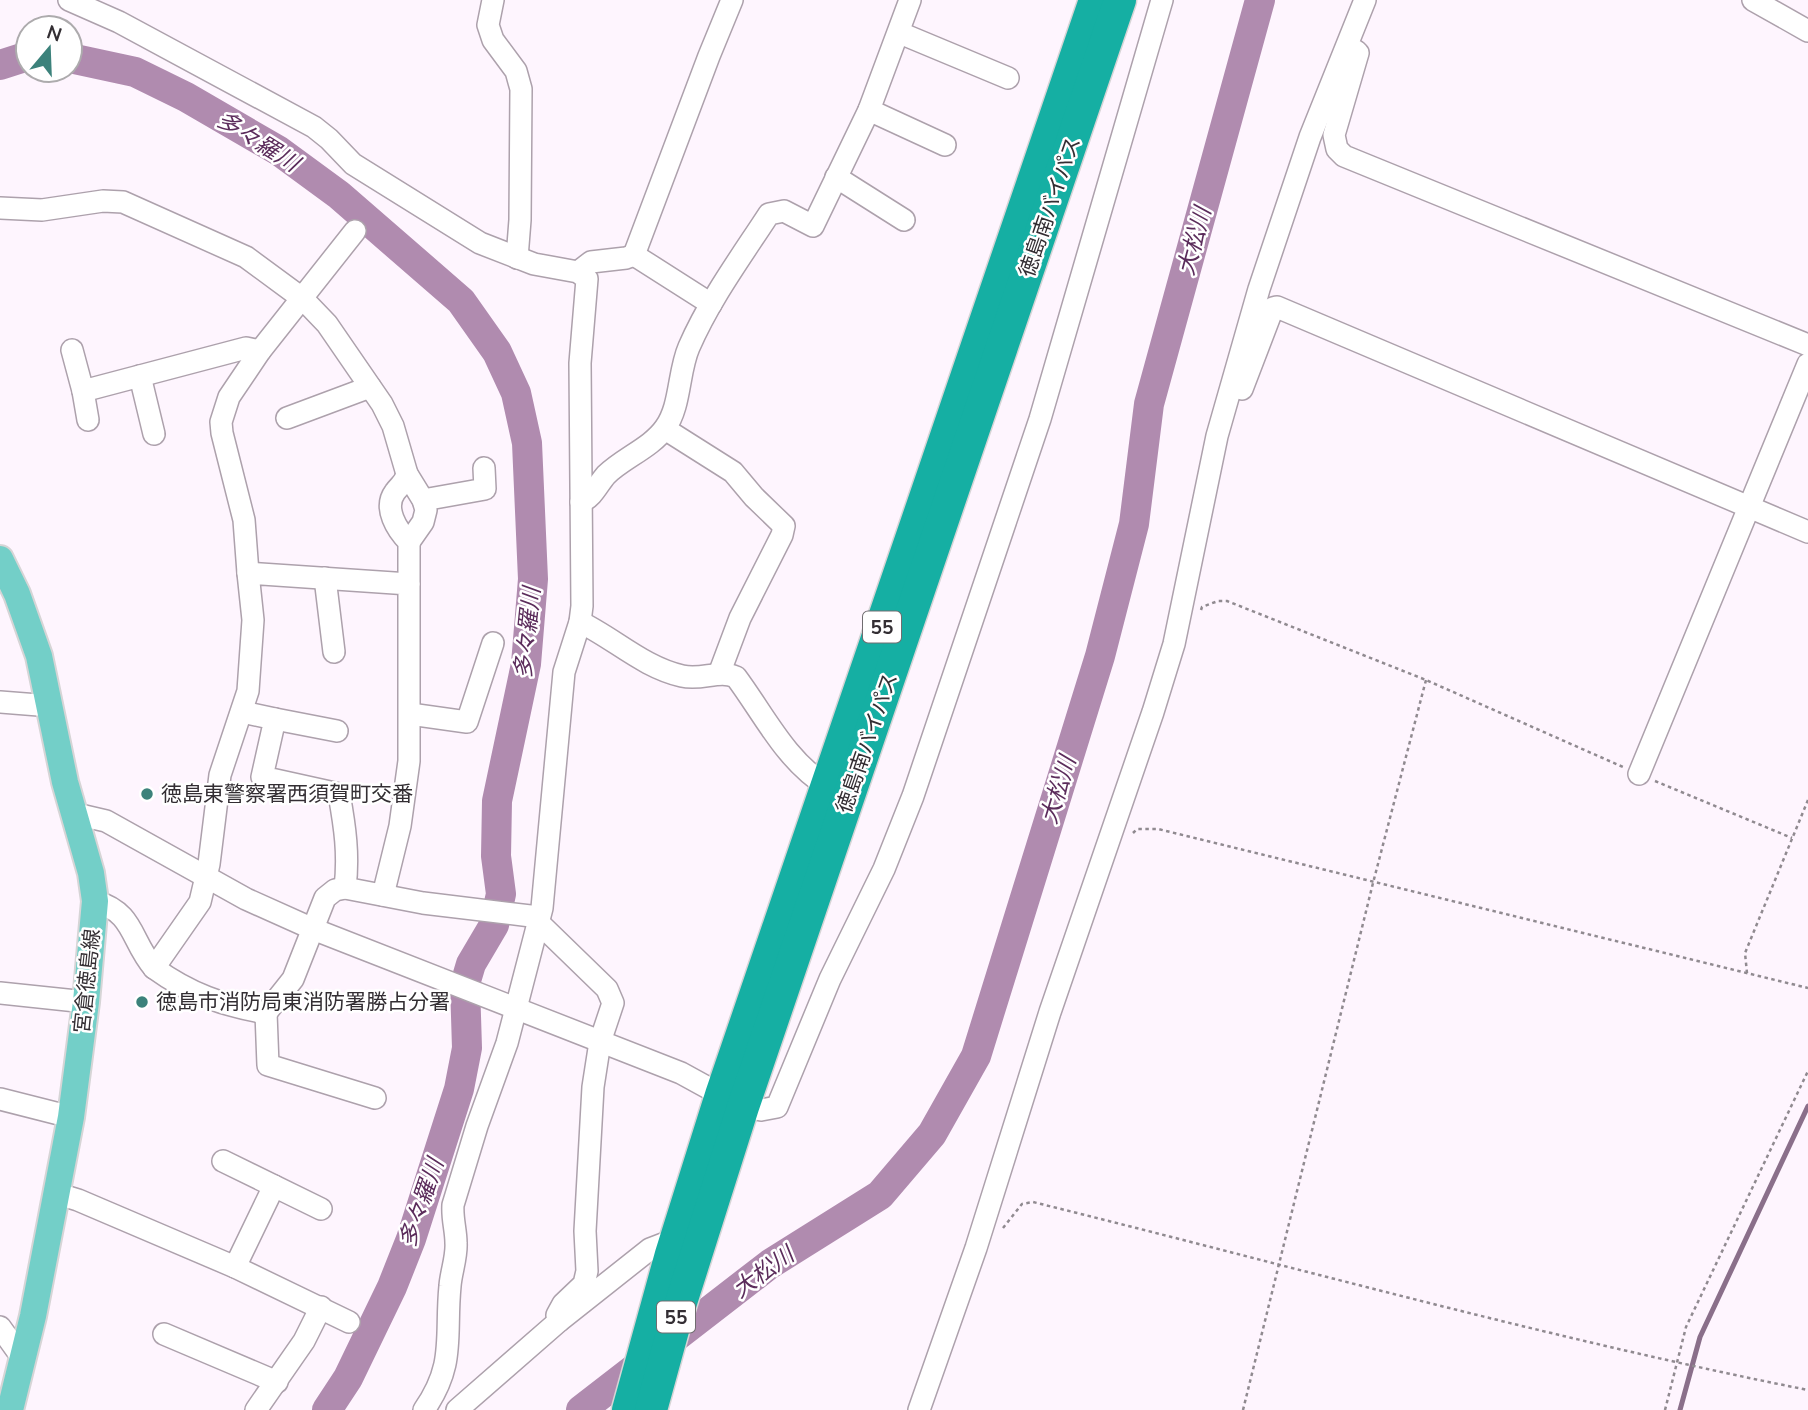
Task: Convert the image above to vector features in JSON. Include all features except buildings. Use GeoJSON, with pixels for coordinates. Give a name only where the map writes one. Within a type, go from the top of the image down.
{"type":"FeatureCollection","features":[{"type":"Feature","properties":{"kind":"highway","name":"徳島南バイパス"},"geometry":{"type":"LineString","coordinates":[[651,1410],[706,1225],[732,1101],[828,787],[1095,0]]}},
{"type":"Feature","properties":{"kind":"highway","name":"徳島南バイパス"},"geometry":{"type":"LineString","coordinates":[[628,1410],[673,1246],[732,1101],[1120,0]]}},
{"type":"Feature","properties":{"kind":"main road","name":"宮倉徳島線"},"geometry":{"type":"LineString","coordinates":[[0,559],[17,594],[39,656],[65,782],[91,873],[95,901],[86,1002],[71,1117],[23,1359],[10,1410]]}},
{"type":"Feature","properties":{"kind":"street"},"geometry":{"type":"LineString","coordinates":[[493,0],[488,25],[493,40],[516,71],[521,89],[520,220],[517,258]]}},
{"type":"Feature","properties":{"kind":"street"},"geometry":{"type":"LineString","coordinates":[[634,255],[732,0]]}},
{"type":"Feature","properties":{"kind":"street"},"geometry":{"type":"LineString","coordinates":[[581,502],[588,499],[607,474],[665,429],[676,398],[682,365],[711,304],[769,214],[784,211],[813,226],[869,110],[900,33],[910,0]]}},
{"type":"Feature","properties":{"kind":"street"},"geometry":{"type":"LineString","coordinates":[[76,814],[106,821],[150,843],[246,899],[313,929],[681,1073],[732,1101],[761,1110],[777,1107],[830,979],[884,869],[913,796],[1040,419],[1162,0]]}},
{"type":"Feature","properties":{"kind":"street"},"geometry":{"type":"LineString","coordinates":[[919,1410],[976,1248],[1050,1012],[1174,644],[1228,393],[1259,289],[1310,137],[1365,0]]}},
{"type":"Feature","properties":{"kind":"street"},"geometry":{"type":"LineString","coordinates":[[1753,0],[1808,31]]}},
{"type":"Feature","properties":{"kind":"street"},"geometry":{"type":"LineString","coordinates":[[76,1],[314,127],[353,164],[480,243],[534,264],[579,272],[587,279],[580,363],[583,526],[580,622],[564,672],[558,717],[546,890],[517,1010],[453,1205],[456,1243],[450,1289],[446,1368],[439,1386],[424,1410]]}},
{"type":"Feature","properties":{"kind":"street"},"geometry":{"type":"LineString","coordinates":[[900,33],[1008,78]]}},
{"type":"Feature","properties":{"kind":"street"},"geometry":{"type":"LineString","coordinates":[[1347,44],[1358,53],[1334,135],[1337,149],[1344,156],[1808,345]]}},
{"type":"Feature","properties":{"kind":"street"},"geometry":{"type":"LineString","coordinates":[[869,110],[945,145]]}},
{"type":"Feature","properties":{"kind":"street"},"geometry":{"type":"LineString","coordinates":[[836,177],[904,220]]}},
{"type":"Feature","properties":{"kind":"street"},"geometry":{"type":"LineString","coordinates":[[0,208],[42,210],[103,201],[122,202],[246,257],[303,299],[327,324],[393,426],[407,474],[426,510],[422,522],[409,541],[410,715],[405,793],[383,895]]}},
{"type":"Feature","properties":{"kind":"street"},"geometry":{"type":"LineString","coordinates":[[154,968],[200,902],[220,775],[242,712],[251,661],[253,620],[244,520],[227,460],[221,422],[229,397],[260,351],[355,231]]}},
{"type":"Feature","properties":{"kind":"street"},"geometry":{"type":"LineString","coordinates":[[579,272],[591,262],[634,255],[711,304]]}},
{"type":"Feature","properties":{"kind":"street"},"geometry":{"type":"LineString","coordinates":[[1228,393],[1240,393],[1273,308],[1277,307],[1808,532]]}},
{"type":"Feature","properties":{"kind":"street"},"geometry":{"type":"LineString","coordinates":[[83,391],[246,348],[260,351]]}},
{"type":"Feature","properties":{"kind":"street"},"geometry":{"type":"LineString","coordinates":[[72,350],[88,421]]}},
{"type":"Feature","properties":{"kind":"street"},"geometry":{"type":"LineString","coordinates":[[1639,774],[1808,364]]}},
{"type":"Feature","properties":{"kind":"street"},"geometry":{"type":"LineString","coordinates":[[140,376],[154,435]]}},
{"type":"Feature","properties":{"kind":"street"},"geometry":{"type":"LineString","coordinates":[[287,418],[370,387]]}},
{"type":"Feature","properties":{"kind":"street"},"geometry":{"type":"LineString","coordinates":[[665,429],[733,472],[784,526],[740,618],[719,674]]}},
{"type":"Feature","properties":{"kind":"street"},"geometry":{"type":"LineString","coordinates":[[423,500],[485,489],[484,468]]}},
{"type":"Feature","properties":{"kind":"street"},"geometry":{"type":"LineString","coordinates":[[407,474],[406,481],[393,494],[391,502],[392,517],[400,533],[409,541]]}},
{"type":"Feature","properties":{"kind":"street"},"geometry":{"type":"LineString","coordinates":[[248,573],[409,584]]}},
{"type":"Feature","properties":{"kind":"street"},"geometry":{"type":"LineString","coordinates":[[325,578],[334,652]]}},
{"type":"Feature","properties":{"kind":"street"},"geometry":{"type":"LineString","coordinates":[[580,622],[660,669],[684,677],[703,678],[727,673],[736,677],[767,726],[802,768],[828,787]]}},
{"type":"Feature","properties":{"kind":"street"},"geometry":{"type":"LineString","coordinates":[[410,715],[467,722],[493,643]]}},
{"type":"Feature","properties":{"kind":"street"},"geometry":{"type":"LineString","coordinates":[[0,702],[51,706]]}},
{"type":"Feature","properties":{"kind":"street"},"geometry":{"type":"LineString","coordinates":[[242,712],[337,731]]}},
{"type":"Feature","properties":{"kind":"street"},"geometry":{"type":"LineString","coordinates":[[275,719],[262,777],[338,794],[347,840],[345,888]]}},
{"type":"Feature","properties":{"kind":"street"},"geometry":{"type":"LineString","coordinates":[[374,1098],[268,1065],[266,1013],[293,979],[325,898],[334,890],[345,888],[539,920],[607,989],[611,997],[611,1010],[600,1042],[593,1087],[586,1194],[587,1271],[584,1284],[562,1304],[557,1315],[559,1321]]}},
{"type":"Feature","properties":{"kind":"street"},"geometry":{"type":"LineString","coordinates":[[95,901],[121,913],[146,958],[154,968],[179,986],[230,1006],[266,1013]]}},
{"type":"Feature","properties":{"kind":"street"},"geometry":{"type":"LineString","coordinates":[[0,993],[86,1002]]}},
{"type":"Feature","properties":{"kind":"street"},"geometry":{"type":"LineString","coordinates":[[0,1099],[71,1117]]}},
{"type":"Feature","properties":{"kind":"street"},"geometry":{"type":"LineString","coordinates":[[223,1161],[321,1209]]}},
{"type":"Feature","properties":{"kind":"street"},"geometry":{"type":"LineString","coordinates":[[235,1267],[274,1186]]}},
{"type":"Feature","properties":{"kind":"street"},"geometry":{"type":"LineString","coordinates":[[55,1193],[78,1200],[235,1267],[349,1322]]}},
{"type":"Feature","properties":{"kind":"street"},"geometry":{"type":"LineString","coordinates":[[457,1410],[559,1321],[650,1249],[673,1246]]}},
{"type":"Feature","properties":{"kind":"street"},"geometry":{"type":"LineString","coordinates":[[256,1410],[304,1341],[321,1307]]}},
{"type":"Feature","properties":{"kind":"street"},"geometry":{"type":"LineString","coordinates":[[0,1327],[23,1359]]}},
{"type":"Feature","properties":{"kind":"street"},"geometry":{"type":"LineString","coordinates":[[164,1334],[277,1382]]}},
{"type":"Feature","properties":{"kind":"path"},"geometry":{"type":"LineString","coordinates":[[1198,621],[1202,607],[1218,600],[1227,601],[1426,680],[1792,838]]}},
{"type":"Feature","properties":{"kind":"path"},"geometry":{"type":"LineString","coordinates":[[1243,1410],[1426,680]]}},
{"type":"Feature","properties":{"kind":"path"},"geometry":{"type":"LineString","coordinates":[[1747,974],[1745,953],[1808,800]]}},
{"type":"Feature","properties":{"kind":"path"},"geometry":{"type":"LineString","coordinates":[[1127,837],[1137,829],[1158,829],[1808,988]]}},
{"type":"Feature","properties":{"kind":"path"},"geometry":{"type":"LineString","coordinates":[[1665,1410],[1686,1327],[1808,1071]]}},
{"type":"Feature","properties":{"kind":"path"},"geometry":{"type":"LineString","coordinates":[[976,1248],[995,1238],[1022,1204],[1033,1202],[1677,1364],[1808,1390]]}},
{"type":"Feature","properties":{"kind":"waterway","name":"大松川"},"geometry":{"type":"LineString","coordinates":[[581,1410],[770,1264],[880,1195],[932,1134],[976,1056],[1100,656],[1134,524],[1149,404],[1260,0]]}},
{"type":"Feature","properties":{"kind":"waterway","name":"多々羅川"},"geometry":{"type":"LineString","coordinates":[[0,65],[14,60]]}},
{"type":"Feature","properties":{"kind":"waterway","name":"多々羅川"},"geometry":{"type":"LineString","coordinates":[[84,61],[135,72],[186,97],[279,151],[339,195],[461,301],[497,352],[516,393],[527,443],[533,579],[526,664],[497,801],[496,856],[501,894],[494,925],[471,964],[465,984],[467,1048],[459,1089],[411,1239],[392,1287],[348,1378],[327,1410]]}},
{"type":"Feature","properties":{"kind":"waterway"},"geometry":{"type":"LineString","coordinates":[[1680,1410],[1700,1337],[1808,1106]]}},
{"type":"Feature","properties":{"kind":"place","name":"徳島東警察署西須賀町交番"},"geometry":{"type":"Point","coordinates":[147,794]}},
{"type":"Feature","properties":{"kind":"place","name":"徳島市消防局東消防署勝占分署"},"geometry":{"type":"Point","coordinates":[142,1002]}}]}
